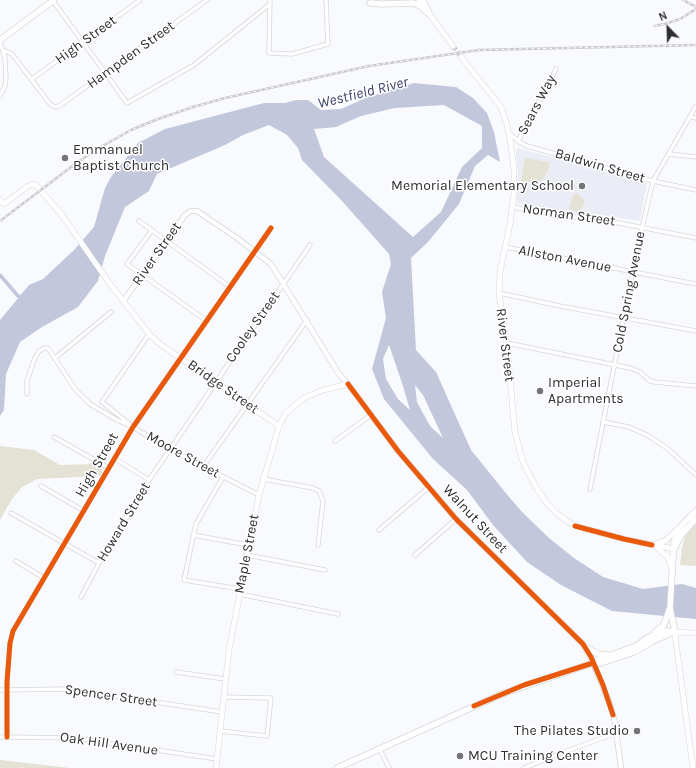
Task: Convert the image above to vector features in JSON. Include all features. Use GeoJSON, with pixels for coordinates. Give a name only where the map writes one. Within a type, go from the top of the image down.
{"type":"FeatureCollection","features":[{"type":"Feature","properties":{"kind":"main road"},"geometry":{"type":"LineString","coordinates":[[367,2],[384,2],[394,0]]}},
{"type":"Feature","properties":{"kind":"main road"},"geometry":{"type":"LineString","coordinates":[[419,0],[454,46]]}},
{"type":"Feature","properties":{"kind":"main road"},"geometry":{"type":"LineString","coordinates":[[422,0],[430,15]]}},
{"type":"Feature","properties":{"kind":"main road"},"geometry":{"type":"LineString","coordinates":[[0,41],[54,1]]}},
{"type":"Feature","properties":{"kind":"main road"},"geometry":{"type":"LineString","coordinates":[[367,2],[382,4],[414,2],[430,15]]}},
{"type":"Feature","properties":{"kind":"main road","name":"River Street"},"geometry":{"type":"LineString","coordinates":[[461,56],[501,107],[509,133],[514,176],[513,206],[500,276],[499,293],[507,343],[516,439],[525,467],[542,497],[559,516],[574,526],[624,539],[674,549]]}},
{"type":"Feature","properties":{"kind":"main road","name":"Bridge Street"},"geometry":{"type":"LineString","coordinates":[[1,204],[25,187],[35,184],[56,207],[110,284],[150,334],[160,344],[279,426]]}},
{"type":"Feature","properties":{"kind":"main road","name":"Walnut Street"},"geometry":{"type":"LineString","coordinates":[[348,384],[394,446],[456,520],[585,647],[593,663]]}},
{"type":"Feature","properties":{"kind":"main road","name":"Maple Street"},"geometry":{"type":"LineString","coordinates":[[216,768],[225,679],[239,592],[258,495],[279,426],[286,413],[304,398],[323,390],[348,384]]}},
{"type":"Feature","properties":{"kind":"main road"},"geometry":{"type":"LineString","coordinates":[[653,545],[665,541],[696,511]]}},
{"type":"Feature","properties":{"kind":"main road"},"geometry":{"type":"LineString","coordinates":[[674,549],[682,534],[696,519]]}},
{"type":"Feature","properties":{"kind":"main road"},"geometry":{"type":"LineString","coordinates":[[685,522],[676,535],[674,541],[670,619],[675,632],[693,768]]}},
{"type":"Feature","properties":{"kind":"main road"},"geometry":{"type":"LineString","coordinates":[[653,545],[668,558],[672,569]]}},
{"type":"Feature","properties":{"kind":"main road"},"geometry":{"type":"LineString","coordinates":[[337,768],[379,748],[524,685],[593,663],[636,646],[661,629],[670,619]]}},
{"type":"Feature","properties":{"kind":"main road"},"geometry":{"type":"LineString","coordinates":[[648,637],[667,631],[696,633]]}},
{"type":"Feature","properties":{"kind":"main road"},"geometry":{"type":"LineString","coordinates":[[593,663],[601,663],[634,652],[653,641],[675,632]]}},
{"type":"Feature","properties":{"kind":"main road"},"geometry":{"type":"LineString","coordinates":[[585,647],[601,655],[610,656]]}},
{"type":"Feature","properties":{"kind":"street","name":"High Street"},"geometry":{"type":"LineString","coordinates":[[32,79],[140,0]]}},
{"type":"Feature","properties":{"kind":"street","name":"Hampden Street"},"geometry":{"type":"LineString","coordinates":[[32,79],[50,103],[55,106],[64,104],[207,0]]}},
{"type":"Feature","properties":{"kind":"street"},"geometry":{"type":"LineString","coordinates":[[270,2],[269,53],[292,54],[328,44],[326,0]]}},
{"type":"Feature","properties":{"kind":"street"},"geometry":{"type":"LineString","coordinates":[[54,1],[127,103],[194,65],[270,2]]}},
{"type":"Feature","properties":{"kind":"street"},"geometry":{"type":"LineString","coordinates":[[0,41],[5,62],[6,81],[0,96]]}},
{"type":"Feature","properties":{"kind":"street"},"geometry":{"type":"LineString","coordinates":[[3,50],[12,54],[32,79]]}},
{"type":"Feature","properties":{"kind":"street","name":"Sears Way"},"geometry":{"type":"LineString","coordinates":[[518,141],[556,69]]}},
{"type":"Feature","properties":{"kind":"street","name":"Cold Spring Avenue"},"geometry":{"type":"LineString","coordinates":[[590,489],[642,226],[653,181],[696,106]]}},
{"type":"Feature","properties":{"kind":"street"},"geometry":{"type":"LineString","coordinates":[[690,117],[696,118]]}},
{"type":"Feature","properties":{"kind":"street","name":"Baldwin Street"},"geometry":{"type":"LineString","coordinates":[[509,133],[526,146],[653,181],[696,190]]}},
{"type":"Feature","properties":{"kind":"street"},"geometry":{"type":"LineString","coordinates":[[669,154],[696,157]]}},
{"type":"Feature","properties":{"kind":"street","name":"Norman Street"},"geometry":{"type":"LineString","coordinates":[[513,206],[556,216],[572,218],[590,217],[642,226],[696,238]]}},
{"type":"Feature","properties":{"kind":"street","name":"River Street"},"geometry":{"type":"LineString","coordinates":[[124,300],[185,216],[193,210]]}},
{"type":"Feature","properties":{"kind":"street","name":"Walnut Street"},"geometry":{"type":"LineString","coordinates":[[193,210],[201,213],[271,264],[338,372],[348,384]]}},
{"type":"Feature","properties":{"kind":"street"},"geometry":{"type":"LineString","coordinates":[[139,221],[230,287]]}},
{"type":"Feature","properties":{"kind":"street","name":"High Street"},"geometry":{"type":"LineString","coordinates":[[7,737],[7,690],[11,636],[133,427],[270,228]]}},
{"type":"Feature","properties":{"kind":"street"},"geometry":{"type":"LineString","coordinates":[[152,230],[126,264],[207,321]]}},
{"type":"Feature","properties":{"kind":"street","name":"Cooley Street"},"geometry":{"type":"LineString","coordinates":[[169,449],[310,245]]}},
{"type":"Feature","properties":{"kind":"street","name":"Allston Avenue"},"geometry":{"type":"LineString","coordinates":[[505,247],[696,284]]}},
{"type":"Feature","properties":{"kind":"street"},"geometry":{"type":"LineString","coordinates":[[499,293],[696,331]]}},
{"type":"Feature","properties":{"kind":"street"},"geometry":{"type":"LineString","coordinates":[[55,358],[110,312]]}},
{"type":"Feature","properties":{"kind":"street"},"geometry":{"type":"LineString","coordinates":[[203,467],[306,320]]}},
{"type":"Feature","properties":{"kind":"street"},"geometry":{"type":"LineString","coordinates":[[133,427],[102,402],[150,334]]}},
{"type":"Feature","properties":{"kind":"street"},"geometry":{"type":"LineString","coordinates":[[507,343],[638,370],[650,380],[655,382],[696,386]]}},
{"type":"Feature","properties":{"kind":"street","name":"Moore Street"},"geometry":{"type":"LineString","coordinates":[[27,394],[27,380],[33,363],[38,353],[43,348],[49,348],[75,389],[86,401],[169,449],[258,495]]}},
{"type":"Feature","properties":{"kind":"street"},"geometry":{"type":"LineString","coordinates":[[335,441],[371,415]]}},
{"type":"Feature","properties":{"kind":"street"},"geometry":{"type":"LineString","coordinates":[[603,422],[630,427],[647,435],[667,448],[696,475]]}},
{"type":"Feature","properties":{"kind":"street"},"geometry":{"type":"LineString","coordinates":[[54,437],[109,468]]}},
{"type":"Feature","properties":{"kind":"street","name":"Howard Street"},"geometry":{"type":"LineString","coordinates":[[81,597],[99,563],[169,449]]}},
{"type":"Feature","properties":{"kind":"street"},"geometry":{"type":"LineString","coordinates":[[114,458],[149,480]]}},
{"type":"Feature","properties":{"kind":"street"},"geometry":{"type":"LineString","coordinates":[[223,477],[201,513],[193,535],[184,580],[338,614]]}},
{"type":"Feature","properties":{"kind":"street"},"geometry":{"type":"LineString","coordinates":[[263,479],[313,488],[319,491],[322,495],[323,501],[318,545]]}},
{"type":"Feature","properties":{"kind":"street"},"geometry":{"type":"LineString","coordinates":[[41,486],[84,511]]}},
{"type":"Feature","properties":{"kind":"street"},"geometry":{"type":"LineString","coordinates":[[379,530],[428,487]]}},
{"type":"Feature","properties":{"kind":"street"},"geometry":{"type":"LineString","coordinates":[[11,513],[99,563]]}},
{"type":"Feature","properties":{"kind":"street"},"geometry":{"type":"LineString","coordinates":[[415,555],[456,520]]}},
{"type":"Feature","properties":{"kind":"street"},"geometry":{"type":"LineString","coordinates":[[193,535],[248,545]]}},
{"type":"Feature","properties":{"kind":"street"},"geometry":{"type":"LineString","coordinates":[[246,555],[325,570]]}},
{"type":"Feature","properties":{"kind":"street"},"geometry":{"type":"LineString","coordinates":[[16,561],[44,578]]}},
{"type":"Feature","properties":{"kind":"street"},"geometry":{"type":"LineString","coordinates":[[593,663],[609,701],[616,733],[621,768]]}},
{"type":"Feature","properties":{"kind":"street"},"geometry":{"type":"LineString","coordinates":[[176,672],[225,679]]}},
{"type":"Feature","properties":{"kind":"street","name":"Spencer Street"},"geometry":{"type":"LineString","coordinates":[[0,690],[68,689],[222,712]]}},
{"type":"Feature","properties":{"kind":"street"},"geometry":{"type":"LineString","coordinates":[[220,731],[267,736],[271,698],[223,697]]}},
{"type":"Feature","properties":{"kind":"street"},"geometry":{"type":"LineString","coordinates":[[524,768],[616,733]]}},
{"type":"Feature","properties":{"kind":"street","name":"Oak Hill Avenue"},"geometry":{"type":"LineString","coordinates":[[0,737],[75,738],[217,759]]}},
{"type":"Feature","properties":{"kind":"street"},"geometry":{"type":"LineString","coordinates":[[379,748],[389,768]]}},
{"type":"Feature","properties":{"kind":"shaded area","name":"Memorial Elementary School"},"geometry":{"type":"Polygon","coordinates":[[[518,148],[647,183],[640,221],[582,212],[574,214],[519,204],[517,202],[518,175],[516,152],[518,148]]]}},
{"type":"Feature","properties":{"kind":"shaded area"},"geometry":{"type":"Polygon","coordinates":[[[525,158],[549,162],[549,168],[543,179],[538,182],[521,182],[525,158]]]}},
{"type":"Feature","properties":{"kind":"shaded area"},"geometry":{"type":"Polygon","coordinates":[[[577,193],[585,201],[582,209],[576,211],[569,209],[573,195],[577,193]]]}},
{"type":"Feature","properties":{"kind":"shaded area"},"geometry":{"type":"Polygon","coordinates":[[[0,446],[34,450],[60,465],[92,464],[103,470],[100,476],[37,479],[22,487],[12,499],[0,520],[0,446]]]}},
{"type":"Feature","properties":{"kind":"shaded area"},"geometry":{"type":"Polygon","coordinates":[[[696,524],[696,566],[680,565],[685,536],[696,524]]]}},
{"type":"Feature","properties":{"kind":"shaded area"},"geometry":{"type":"Polygon","coordinates":[[[0,760],[70,768],[0,768],[0,760]]]}},
{"type":"Feature","properties":{"kind":"water"},"geometry":{"type":"Polygon","coordinates":[[[414,83],[456,87],[473,98],[487,113],[494,132],[500,162],[488,155],[475,166],[459,204],[428,242],[411,258],[416,350],[436,372],[471,450],[522,512],[549,538],[574,558],[603,577],[643,589],[682,584],[696,588],[696,619],[612,611],[561,585],[527,562],[493,525],[467,490],[433,459],[384,399],[372,369],[386,318],[382,292],[391,264],[389,254],[343,202],[302,160],[298,148],[287,135],[269,125],[243,135],[225,145],[157,174],[149,191],[125,207],[105,256],[98,281],[78,307],[42,327],[20,342],[6,374],[4,410],[0,416],[0,320],[29,285],[43,279],[74,250],[94,227],[105,188],[111,177],[138,143],[165,129],[264,103],[285,103],[296,100],[308,100],[321,110],[341,109],[368,97],[414,83]],[[444,105],[395,108],[361,116],[336,127],[314,129],[324,157],[413,237],[441,212],[462,167],[482,148],[482,126],[444,105]],[[389,345],[383,359],[386,379],[398,399],[410,410],[389,345]],[[415,385],[417,402],[430,426],[443,438],[423,395],[415,385]]]}},
{"type":"Feature","properties":{"kind":"waterway"},"geometry":{"type":"LineString","coordinates":[[0,275],[18,296],[25,298]]}},
{"type":"Feature","properties":{"kind":"tunnel"},"geometry":{"type":"LineString","coordinates":[[453,46],[461,57]]}},
{"type":"Feature","properties":{"kind":"railway"},"geometry":{"type":"LineString","coordinates":[[683,0],[696,7]]}},
{"type":"Feature","properties":{"kind":"railway"},"geometry":{"type":"LineString","coordinates":[[655,26],[680,19],[696,9]]}},
{"type":"Feature","properties":{"kind":"railway"},"geometry":{"type":"LineString","coordinates":[[0,221],[75,164],[99,148],[131,130],[193,107],[225,98],[369,66],[479,50],[696,45]]}},
{"type":"Feature","properties":{"kind":"cycle path"},"geometry":{"type":"LineString","coordinates":[[7,737],[7,682],[10,643],[13,631],[133,427],[271,228]]}},
{"type":"Feature","properties":{"kind":"cycle path"},"geometry":{"type":"LineString","coordinates":[[348,384],[398,451],[456,519],[583,644],[591,657],[603,685],[613,715]]}},
{"type":"Feature","properties":{"kind":"cycle path"},"geometry":{"type":"LineString","coordinates":[[575,526],[652,545]]}},
{"type":"Feature","properties":{"kind":"cycle path"},"geometry":{"type":"LineString","coordinates":[[474,706],[524,685],[593,663]]}},
{"type":"Feature","properties":{"kind":"place","name":"Emmanuel Baptist Church"},"geometry":{"type":"Point","coordinates":[65,158]}},
{"type":"Feature","properties":{"kind":"place","name":"Memorial Elementary School"},"geometry":{"type":"Point","coordinates":[582,186]}},
{"type":"Feature","properties":{"kind":"place","name":"Imperial Apartments"},"geometry":{"type":"Point","coordinates":[540,391]}},
{"type":"Feature","properties":{"kind":"place","name":"The Pilates Studio"},"geometry":{"type":"Point","coordinates":[637,731]}},
{"type":"Feature","properties":{"kind":"place","name":"MCU Training Center"},"geometry":{"type":"Point","coordinates":[460,756]}},
{"type":"Feature","properties":{"kind":"water label","name":"Westfield River"},"geometry":{"type":"Point","coordinates":[363,93]}}]}
